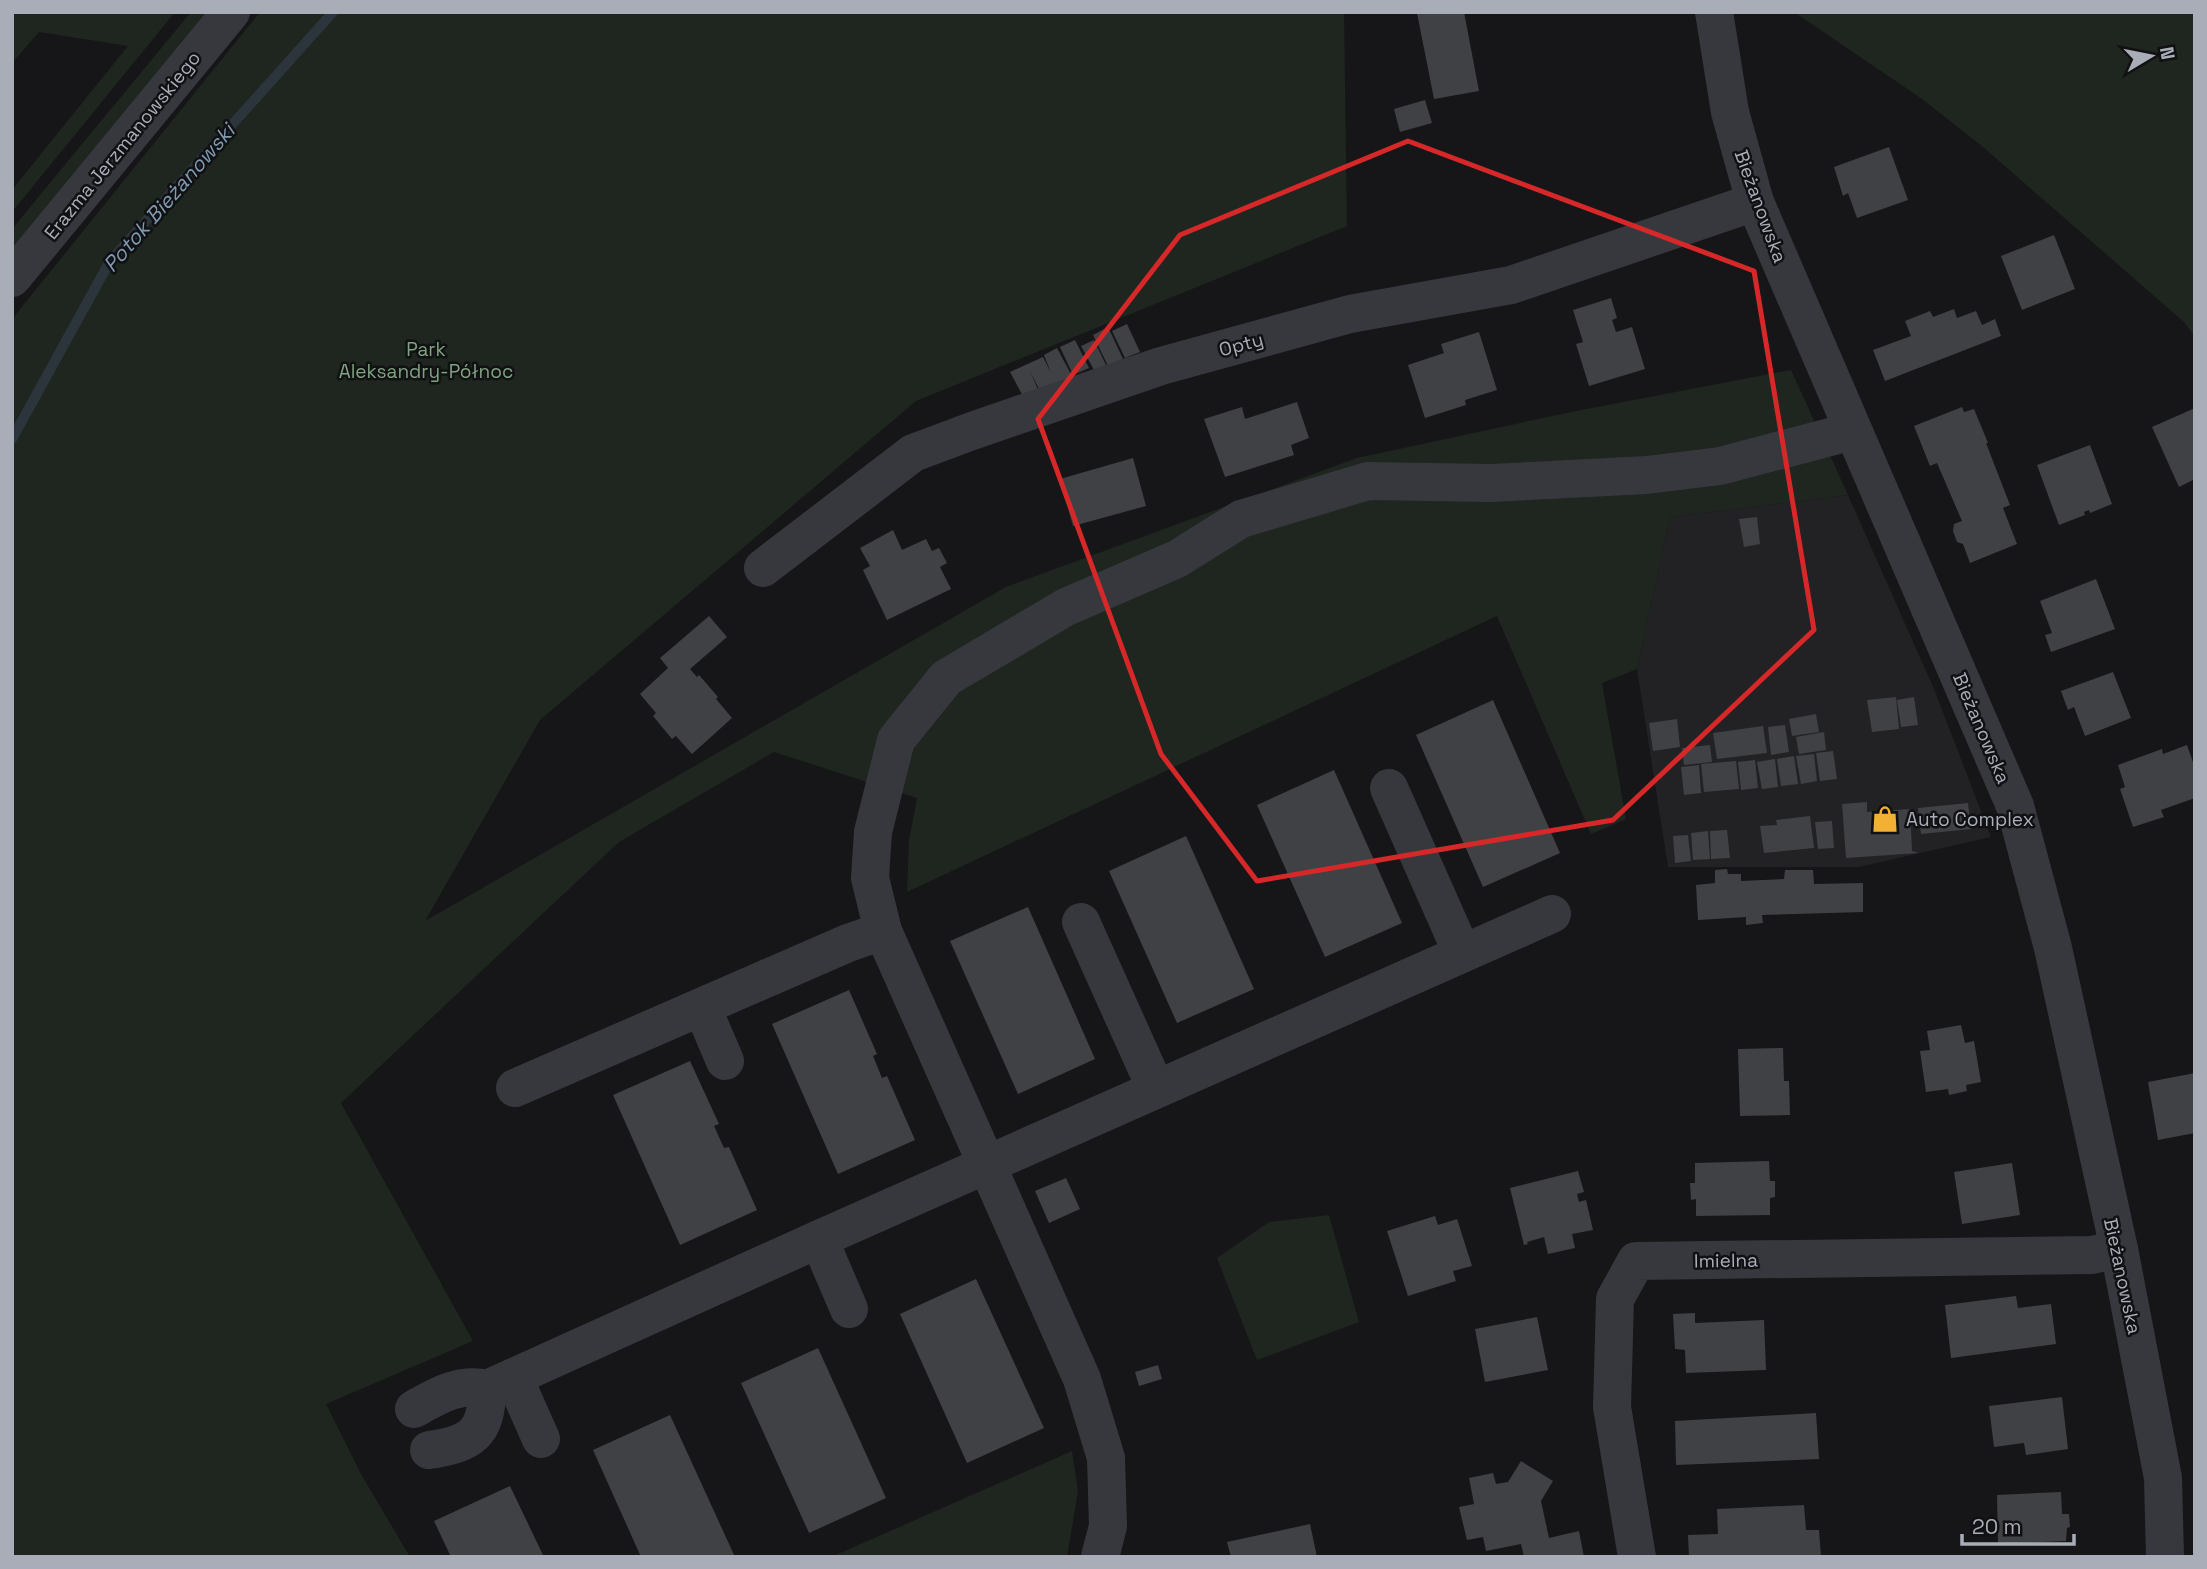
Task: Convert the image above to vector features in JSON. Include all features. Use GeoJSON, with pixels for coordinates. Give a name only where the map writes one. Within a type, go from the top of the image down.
{"type":"FeatureCollection","features":[{"type":"Feature","properties":{"kind":"street","name":"Erazma Jerzmanowskiego"},"geometry":{"type":"LineString","coordinates":[[12,278],[231,12]]}},
{"type":"Feature","properties":{"kind":"street","name":"Bieżanowska"},"geometry":{"type":"LineString","coordinates":[[1714,12],[1730,112],[1755,202],[2015,806],[2053,948],[2119,1249],[2179,1478],[2165,1557]]}},
{"type":"Feature","properties":{"kind":"street","name":"Opty"},"geometry":{"type":"LineString","coordinates":[[762,568],[913,453],[972,431],[1161,366],[1350,314],[1511,285],[1755,202]]}},
{"type":"Feature","properties":{"kind":"street"},"geometry":{"type":"LineString","coordinates":[[1101,1557],[1108,1526],[1106,1458],[1082,1379],[883,931],[870,878],[873,832],[896,740],[946,678],[1066,607],[1177,559],[1241,519],[1368,481],[1491,484],[1647,475],[1720,466],[1853,432]]}},
{"type":"Feature","properties":{"kind":"street"},"geometry":{"type":"LineString","coordinates":[[1389,788],[1462,953]]}},
{"type":"Feature","properties":{"kind":"street"},"geometry":{"type":"LineString","coordinates":[[414,1409],[455,1389],[500,1383],[1552,914]]}},
{"type":"Feature","properties":{"kind":"street"},"geometry":{"type":"LineString","coordinates":[[1081,922],[1156,1089]]}},
{"type":"Feature","properties":{"kind":"street"},"geometry":{"type":"LineString","coordinates":[[515,1088],[848,943],[883,931]]}},
{"type":"Feature","properties":{"kind":"street"},"geometry":{"type":"LineString","coordinates":[[702,1007],[725,1060]]}},
{"type":"Feature","properties":{"kind":"street"},"geometry":{"type":"LineString","coordinates":[[818,1239],[849,1309]]}},
{"type":"Feature","properties":{"kind":"street","name":"Imielna"},"geometry":{"type":"LineString","coordinates":[[1637,1557],[1612,1408],[1615,1299],[1636,1261],[2092,1255],[2119,1249]]}},
{"type":"Feature","properties":{"kind":"street"},"geometry":{"type":"LineString","coordinates":[[500,1383],[541,1440]]}},
{"type":"Feature","properties":{"kind":"street"},"geometry":{"type":"LineString","coordinates":[[429,1450],[454,1447],[474,1436],[485,1419],[500,1383]]}},
{"type":"Feature","properties":{"kind":"highlighted area"},"geometry":{"type":"Polygon","coordinates":[[[1408,141],[1754,271],[1814,630],[1613,820],[1257,881],[1161,754],[1038,419],[1180,235],[1408,141]]]}},
{"type":"Feature","properties":{"kind":"shaded area"},"geometry":{"type":"Polygon","coordinates":[[[1848,495],[1934,689],[1991,837],[1859,867],[1668,867],[1637,669],[1670,517],[1848,495]]]}},
{"type":"Feature","properties":{"kind":"green space"},"geometry":{"type":"Polygon","coordinates":[[[12,12],[175,12],[12,212],[12,190],[128,46],[39,32],[12,63],[12,12]]]}},
{"type":"Feature","properties":{"kind":"green space"},"geometry":{"type":"Polygon","coordinates":[[[191,12],[211,12],[12,255],[12,229],[191,12]]]}},
{"type":"Feature","properties":{"kind":"green space","name":"Park Aleksandry-Północ"},"geometry":{"type":"Polygon","coordinates":[[[260,12],[1344,12],[1347,226],[916,401],[540,720],[425,921],[1006,587],[1357,458],[1571,412],[1791,370],[1848,495],[1670,517],[1637,669],[1602,683],[1626,819],[1591,834],[1497,616],[907,892],[909,841],[917,798],[774,752],[619,842],[341,1103],[473,1341],[326,1404],[361,1474],[410,1557],[12,1557],[12,319],[260,12]]]}},
{"type":"Feature","properties":{"kind":"green space"},"geometry":{"type":"Polygon","coordinates":[[[1794,12],[2195,12],[2195,337],[2184,322],[1983,147],[1922,99],[1794,12]]]}},
{"type":"Feature","properties":{"kind":"green space"},"geometry":{"type":"Polygon","coordinates":[[[1329,1215],[1359,1322],[1257,1360],[1217,1258],[1269,1222],[1329,1215]]]}},
{"type":"Feature","properties":{"kind":"green space"},"geometry":{"type":"Polygon","coordinates":[[[1072,1451],[1078,1491],[1067,1557],[831,1557],[1072,1451]]]}},
{"type":"Feature","properties":{"kind":"building"},"geometry":{"type":"Polygon","coordinates":[[[1464,12],[1479,91],[1434,99],[1417,13],[1464,12]]]}},
{"type":"Feature","properties":{"kind":"building"},"geometry":{"type":"Polygon","coordinates":[[[1425,100],[1432,123],[1400,132],[1394,109],[1425,100]]]}},
{"type":"Feature","properties":{"kind":"building"},"geometry":{"type":"Polygon","coordinates":[[[1889,147],[1908,200],[1857,218],[1848,193],[1843,196],[1834,167],[1889,147]]]}},
{"type":"Feature","properties":{"kind":"building"},"geometry":{"type":"Polygon","coordinates":[[[2054,235],[2075,289],[2022,310],[2001,256],[2054,235]]]}},
{"type":"Feature","properties":{"kind":"building"},"geometry":{"type":"Polygon","coordinates":[[[1611,298],[1617,318],[1612,320],[1616,332],[1632,327],[1645,369],[1589,386],[1576,344],[1583,342],[1573,310],[1611,298]]]}},
{"type":"Feature","properties":{"kind":"building"},"geometry":{"type":"Polygon","coordinates":[[[1954,309],[1957,318],[1976,311],[1982,325],[1995,319],[2001,336],[1885,381],[1873,350],[1911,336],[1905,321],[1930,311],[1933,317],[1954,309]]]}},
{"type":"Feature","properties":{"kind":"building"},"geometry":{"type":"Polygon","coordinates":[[[1127,324],[1140,352],[1125,358],[1112,331],[1127,324]]]}},
{"type":"Feature","properties":{"kind":"building"},"geometry":{"type":"Polygon","coordinates":[[[1108,327],[1123,359],[1108,366],[1093,335],[1108,327]]]}},
{"type":"Feature","properties":{"kind":"building"},"geometry":{"type":"Polygon","coordinates":[[[1479,332],[1497,390],[1465,400],[1466,405],[1425,418],[1408,365],[1444,353],[1441,344],[1479,332]]]}},
{"type":"Feature","properties":{"kind":"building"},"geometry":{"type":"Polygon","coordinates":[[[1075,340],[1089,368],[1073,375],[1060,347],[1075,340]]]}},
{"type":"Feature","properties":{"kind":"building"},"geometry":{"type":"Polygon","coordinates":[[[1094,340],[1106,365],[1094,370],[1081,346],[1094,340]]]}},
{"type":"Feature","properties":{"kind":"building"},"geometry":{"type":"Polygon","coordinates":[[[1057,348],[1073,378],[1040,391],[1030,371],[1039,392],[1024,398],[1010,372],[1043,357],[1051,373],[1044,355],[1057,348]]]}},
{"type":"Feature","properties":{"kind":"building"},"geometry":{"type":"Polygon","coordinates":[[[1297,402],[1309,438],[1291,445],[1294,455],[1225,477],[1204,419],[1242,407],[1245,419],[1297,402]]]}},
{"type":"Feature","properties":{"kind":"building"},"geometry":{"type":"Polygon","coordinates":[[[1962,407],[1964,412],[1974,409],[1988,443],[2010,505],[2003,508],[2017,544],[1970,563],[1963,544],[1957,542],[1953,531],[1954,524],[1962,521],[1937,463],[1930,466],[1914,426],[1962,407]]]}},
{"type":"Feature","properties":{"kind":"building"},"geometry":{"type":"Polygon","coordinates":[[[2195,408],[2195,479],[2179,487],[2152,427],[2195,408]]]}},
{"type":"Feature","properties":{"kind":"building"},"geometry":{"type":"Polygon","coordinates":[[[2090,445],[2112,504],[2090,513],[2089,510],[2084,512],[2085,515],[2059,525],[2037,465],[2090,445]]]}},
{"type":"Feature","properties":{"kind":"building"},"geometry":{"type":"Polygon","coordinates":[[[1133,458],[1146,506],[1073,526],[1060,479],[1133,458]]]}},
{"type":"Feature","properties":{"kind":"building"},"geometry":{"type":"Polygon","coordinates":[[[1757,517],[1760,544],[1744,547],[1739,519],[1757,517]]]}},
{"type":"Feature","properties":{"kind":"building"},"geometry":{"type":"Polygon","coordinates":[[[893,530],[902,550],[926,539],[932,551],[939,548],[947,563],[940,567],[951,589],[887,620],[863,570],[870,566],[860,548],[893,530]]]}},
{"type":"Feature","properties":{"kind":"building"},"geometry":{"type":"Polygon","coordinates":[[[2096,579],[2115,629],[2051,652],[2045,635],[2052,633],[2040,601],[2096,579]]]}},
{"type":"Feature","properties":{"kind":"building"},"geometry":{"type":"Polygon","coordinates":[[[709,616],[727,637],[690,669],[697,677],[699,675],[718,697],[716,699],[732,718],[692,754],[676,736],[672,739],[653,716],[656,713],[640,694],[668,668],[660,658],[709,616]]]}},
{"type":"Feature","properties":{"kind":"building"},"geometry":{"type":"Polygon","coordinates":[[[2113,672],[2131,718],[2085,736],[2074,707],[2068,710],[2061,691],[2113,672]]]}},
{"type":"Feature","properties":{"kind":"building"},"geometry":{"type":"Polygon","coordinates":[[[1896,697],[1899,729],[1872,732],[1867,700],[1896,697]]]}},
{"type":"Feature","properties":{"kind":"building"},"geometry":{"type":"Polygon","coordinates":[[[1914,697],[1918,725],[1901,727],[1897,700],[1914,697]]]}},
{"type":"Feature","properties":{"kind":"building"},"geometry":{"type":"Polygon","coordinates":[[[1493,700],[1560,853],[1483,887],[1416,735],[1493,700]]]}},
{"type":"Feature","properties":{"kind":"building"},"geometry":{"type":"Polygon","coordinates":[[[1816,714],[1819,732],[1792,736],[1789,719],[1816,714]]]}},
{"type":"Feature","properties":{"kind":"building"},"geometry":{"type":"Polygon","coordinates":[[[1677,719],[1680,747],[1653,751],[1649,723],[1677,719]]]}},
{"type":"Feature","properties":{"kind":"building"},"geometry":{"type":"Polygon","coordinates":[[[1785,725],[1789,752],[1771,755],[1768,727],[1785,725]]]}},
{"type":"Feature","properties":{"kind":"building"},"geometry":{"type":"Polygon","coordinates":[[[1763,726],[1767,753],[1717,759],[1713,733],[1763,726]]]}},
{"type":"Feature","properties":{"kind":"building"},"geometry":{"type":"Polygon","coordinates":[[[1824,732],[1826,750],[1799,754],[1796,737],[1824,732]]]}},
{"type":"Feature","properties":{"kind":"building"},"geometry":{"type":"Polygon","coordinates":[[[1710,745],[1712,762],[1684,765],[1682,748],[1710,745]]]}},
{"type":"Feature","properties":{"kind":"building"},"geometry":{"type":"Polygon","coordinates":[[[2187,745],[2195,768],[2195,798],[2161,810],[2164,817],[2133,827],[2120,789],[2125,787],[2118,765],[2162,749],[2163,754],[2187,745]]]}},
{"type":"Feature","properties":{"kind":"building"},"geometry":{"type":"Polygon","coordinates":[[[1833,751],[1837,779],[1820,781],[1816,753],[1833,751]]]}},
{"type":"Feature","properties":{"kind":"building"},"geometry":{"type":"Polygon","coordinates":[[[1814,754],[1817,781],[1801,784],[1796,756],[1814,754]]]}},
{"type":"Feature","properties":{"kind":"building"},"geometry":{"type":"Polygon","coordinates":[[[1794,756],[1798,784],[1781,786],[1777,759],[1794,756]]]}},
{"type":"Feature","properties":{"kind":"building"},"geometry":{"type":"Polygon","coordinates":[[[1775,759],[1778,787],[1762,789],[1757,762],[1775,759]]]}},
{"type":"Feature","properties":{"kind":"building"},"geometry":{"type":"Polygon","coordinates":[[[1755,760],[1758,788],[1741,790],[1738,762],[1755,760]]]}},
{"type":"Feature","properties":{"kind":"building"},"geometry":{"type":"Polygon","coordinates":[[[1736,761],[1739,789],[1704,792],[1701,764],[1736,761]]]}},
{"type":"Feature","properties":{"kind":"building"},"geometry":{"type":"Polygon","coordinates":[[[1699,765],[1701,793],[1684,795],[1681,767],[1699,765]]]}},
{"type":"Feature","properties":{"kind":"building"},"geometry":{"type":"Polygon","coordinates":[[[1334,770],[1402,923],[1325,957],[1257,805],[1334,770]]]}},
{"type":"Feature","properties":{"kind":"building"},"geometry":{"type":"Polygon","coordinates":[[[1867,802],[1867,812],[1910,809],[1912,851],[1919,853],[1846,858],[1842,804],[1867,802]]]}},
{"type":"Feature","properties":{"kind":"building"},"geometry":{"type":"Polygon","coordinates":[[[1968,803],[1971,829],[1921,834],[1918,808],[1968,803]]]}},
{"type":"Feature","properties":{"kind":"building"},"geometry":{"type":"Polygon","coordinates":[[[1810,816],[1814,848],[1764,853],[1760,826],[1777,825],[1776,820],[1810,816]]]}},
{"type":"Feature","properties":{"kind":"building"},"geometry":{"type":"Polygon","coordinates":[[[1832,821],[1834,848],[1818,849],[1815,822],[1832,821]]]}},
{"type":"Feature","properties":{"kind":"building"},"geometry":{"type":"Polygon","coordinates":[[[1727,830],[1730,858],[1711,859],[1710,831],[1727,830]]]}},
{"type":"Feature","properties":{"kind":"building"},"geometry":{"type":"Polygon","coordinates":[[[1708,831],[1710,859],[1693,860],[1691,833],[1708,831]]]}},
{"type":"Feature","properties":{"kind":"building"},"geometry":{"type":"Polygon","coordinates":[[[1688,835],[1691,861],[1675,863],[1673,836],[1688,835]]]}},
{"type":"Feature","properties":{"kind":"building"},"geometry":{"type":"Polygon","coordinates":[[[1186,836],[1254,989],[1177,1023],[1109,871],[1186,836]]]}},
{"type":"Feature","properties":{"kind":"building"},"geometry":{"type":"Polygon","coordinates":[[[1727,869],[1728,874],[1741,874],[1741,881],[1784,879],[1785,870],[1813,870],[1814,884],[1863,883],[1863,912],[1762,915],[1763,923],[1746,925],[1746,917],[1698,920],[1696,885],[1715,883],[1715,870],[1727,869]]]}},
{"type":"Feature","properties":{"kind":"building"},"geometry":{"type":"Polygon","coordinates":[[[1028,907],[1095,1059],[1018,1094],[950,941],[1028,907]]]}},
{"type":"Feature","properties":{"kind":"building"},"geometry":{"type":"Polygon","coordinates":[[[849,990],[877,1054],[873,1056],[882,1078],[887,1076],[915,1140],[838,1174],[772,1024],[849,990]]]}},
{"type":"Feature","properties":{"kind":"building"},"geometry":{"type":"Polygon","coordinates":[[[1961,1025],[1965,1043],[1974,1041],[1981,1082],[1966,1085],[1967,1091],[1949,1095],[1948,1089],[1926,1092],[1920,1051],[1930,1050],[1927,1031],[1961,1025]]]}},
{"type":"Feature","properties":{"kind":"building"},"geometry":{"type":"Polygon","coordinates":[[[1783,1048],[1784,1081],[1789,1081],[1790,1115],[1740,1116],[1738,1049],[1783,1048]]]}},
{"type":"Feature","properties":{"kind":"building"},"geometry":{"type":"Polygon","coordinates":[[[690,1061],[719,1124],[714,1126],[724,1148],[729,1147],[757,1210],[680,1245],[613,1095],[690,1061]]]}},
{"type":"Feature","properties":{"kind":"building"},"geometry":{"type":"Polygon","coordinates":[[[2195,1073],[2195,1133],[2158,1140],[2148,1082],[2195,1073]]]}},
{"type":"Feature","properties":{"kind":"building"},"geometry":{"type":"Polygon","coordinates":[[[1769,1161],[1770,1181],[1775,1181],[1775,1197],[1770,1198],[1770,1215],[1696,1216],[1696,1199],[1691,1200],[1690,1183],[1695,1183],[1695,1163],[1769,1161]]]}},
{"type":"Feature","properties":{"kind":"building"},"geometry":{"type":"Polygon","coordinates":[[[2012,1163],[2020,1215],[1962,1224],[1954,1172],[2012,1163]]]}},
{"type":"Feature","properties":{"kind":"building"},"geometry":{"type":"Polygon","coordinates":[[[1578,1171],[1584,1192],[1577,1194],[1579,1202],[1586,1200],[1593,1230],[1572,1234],[1575,1248],[1548,1254],[1544,1237],[1524,1245],[1510,1188],[1578,1171]]]}},
{"type":"Feature","properties":{"kind":"building"},"geometry":{"type":"Polygon","coordinates":[[[1066,1178],[1080,1209],[1049,1223],[1035,1191],[1066,1178]]]}},
{"type":"Feature","properties":{"kind":"building"},"geometry":{"type":"Polygon","coordinates":[[[1435,1216],[1438,1225],[1457,1219],[1472,1266],[1453,1271],[1456,1281],[1408,1296],[1387,1231],[1435,1216]]]}},
{"type":"Feature","properties":{"kind":"building"},"geometry":{"type":"Polygon","coordinates":[[[976,1279],[1044,1428],[967,1463],[900,1314],[976,1279]]]}},
{"type":"Feature","properties":{"kind":"building"},"geometry":{"type":"Polygon","coordinates":[[[2016,1296],[2018,1308],[2051,1304],[2056,1344],[1951,1358],[1945,1305],[2016,1296]]]}},
{"type":"Feature","properties":{"kind":"building"},"geometry":{"type":"Polygon","coordinates":[[[1695,1313],[1695,1323],[1764,1320],[1766,1370],[1686,1373],[1685,1350],[1675,1349],[1673,1314],[1695,1313]]]}},
{"type":"Feature","properties":{"kind":"building"},"geometry":{"type":"Polygon","coordinates":[[[1537,1317],[1548,1370],[1485,1382],[1475,1329],[1537,1317]]]}},
{"type":"Feature","properties":{"kind":"building"},"geometry":{"type":"Polygon","coordinates":[[[818,1348],[886,1498],[809,1533],[741,1383],[818,1348]]]}},
{"type":"Feature","properties":{"kind":"building"},"geometry":{"type":"Polygon","coordinates":[[[1158,1365],[1162,1379],[1139,1386],[1135,1372],[1158,1365]]]}},
{"type":"Feature","properties":{"kind":"building"},"geometry":{"type":"Polygon","coordinates":[[[2062,1397],[2068,1449],[2026,1455],[2024,1443],[1994,1447],[1989,1406],[2062,1397]]]}},
{"type":"Feature","properties":{"kind":"building"},"geometry":{"type":"Polygon","coordinates":[[[1816,1413],[1819,1459],[1676,1465],[1675,1421],[1816,1413]]]}},
{"type":"Feature","properties":{"kind":"building"},"geometry":{"type":"Polygon","coordinates":[[[670,1415],[735,1557],[641,1557],[593,1450],[670,1415]]]}},
{"type":"Feature","properties":{"kind":"building"},"geometry":{"type":"Polygon","coordinates":[[[1521,1461],[1553,1481],[1541,1501],[1549,1538],[1579,1531],[1584,1557],[1524,1557],[1521,1544],[1486,1551],[1483,1537],[1467,1540],[1459,1507],[1474,1504],[1469,1478],[1493,1473],[1496,1484],[1508,1482],[1521,1461]]]}},
{"type":"Feature","properties":{"kind":"building"},"geometry":{"type":"Polygon","coordinates":[[[510,1486],[544,1557],[451,1557],[434,1521],[510,1486]]]}},
{"type":"Feature","properties":{"kind":"building"},"geometry":{"type":"Polygon","coordinates":[[[2061,1492],[2062,1514],[2069,1514],[2070,1527],[2067,1528],[2066,1541],[1998,1544],[1997,1495],[2061,1492]]]}},
{"type":"Feature","properties":{"kind":"building"},"geometry":{"type":"Polygon","coordinates":[[[1804,1505],[1806,1530],[1819,1530],[1821,1557],[1689,1557],[1688,1535],[1718,1534],[1717,1509],[1804,1505]]]}},
{"type":"Feature","properties":{"kind":"building"},"geometry":{"type":"Polygon","coordinates":[[[1310,1524],[1317,1557],[1231,1557],[1227,1542],[1310,1524]]]}},
{"type":"Feature","properties":{"kind":"waterway","name":"Potok Bieżanowski"},"geometry":{"type":"LineString","coordinates":[[12,439],[110,261],[333,12]]}},
{"type":"Feature","properties":{"kind":"place","name":"Auto Complex"},"geometry":{"type":"Point","coordinates":[1885,819]}}]}
